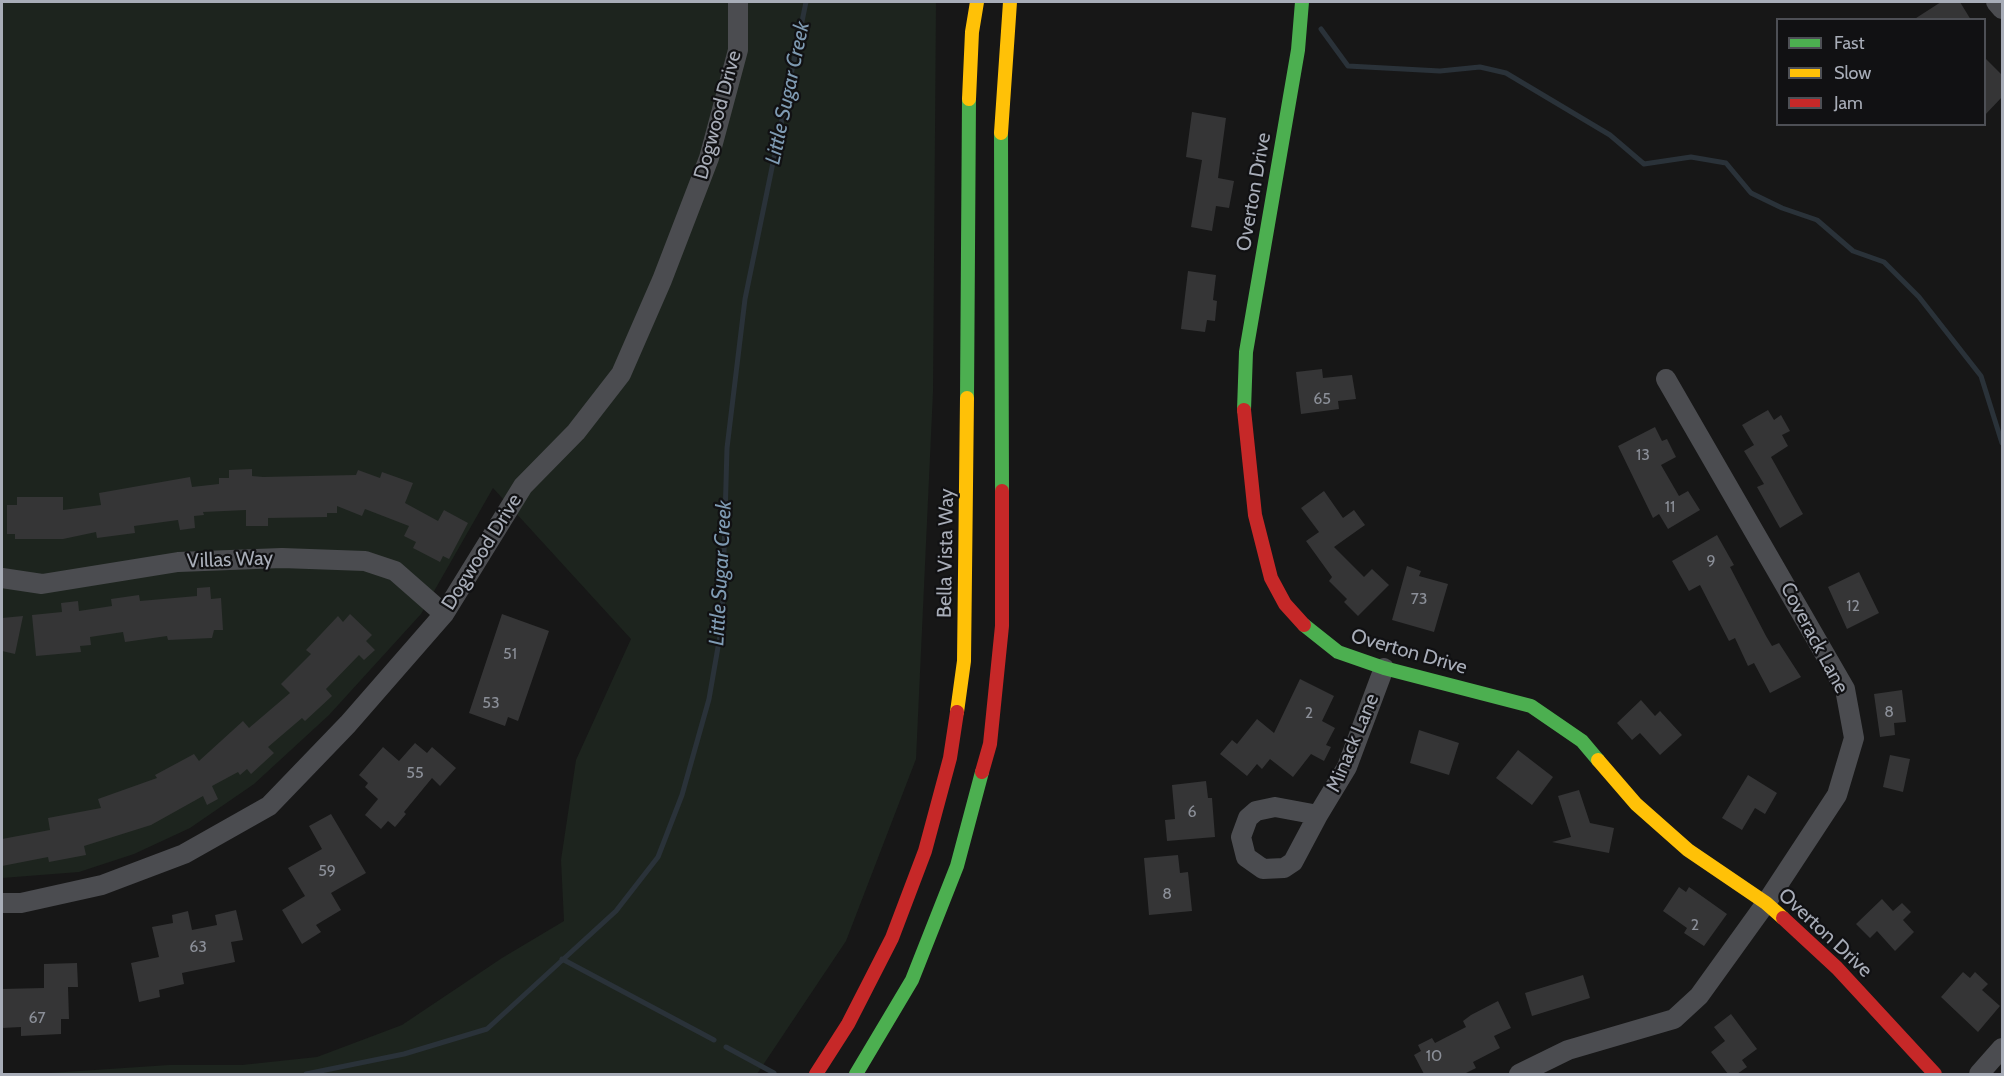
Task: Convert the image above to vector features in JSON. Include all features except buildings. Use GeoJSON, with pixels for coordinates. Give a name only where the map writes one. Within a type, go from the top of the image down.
{"type":"FeatureCollection","features":[{"type":"Feature","properties":{"kind":"main road","name":"Bella Vista Way"},"geometry":{"type":"LineString","coordinates":[[816,1074],[848,1024],[892,938],[925,851],[951,748],[964,661],[968,128],[972,32],[977,2]]}},
{"type":"Feature","properties":{"kind":"main road"},"geometry":{"type":"LineString","coordinates":[[856,1074],[912,980],[957,866],[990,744],[1002,626],[1001,145],[1010,2]]}},
{"type":"Feature","properties":{"kind":"main road","name":"Overton Drive"},"geometry":{"type":"LineString","coordinates":[[1302,2],[1298,50],[1246,352],[1245,435],[1255,515],[1271,578],[1285,604],[1306,628],[1338,652],[1384,669],[1531,706],[1582,741],[1636,804],[1688,850],[1766,903],[1837,968],[1935,1074]]}},
{"type":"Feature","properties":{"kind":"street","name":"Dogwood Drive"},"geometry":{"type":"LineString","coordinates":[[2,903],[21,903],[102,885],[184,854],[268,806],[348,724],[444,614],[523,486],[576,432],[621,374],[662,280],[709,158],[738,50],[738,2]]}},
{"type":"Feature","properties":{"kind":"street"},"geometry":{"type":"LineString","coordinates":[[1996,2],[2002,9]]}},
{"type":"Feature","properties":{"kind":"street","name":"Coverack Lane"},"geometry":{"type":"LineString","coordinates":[[1519,1074],[1568,1050],[1674,1019],[1699,996],[1766,903],[1837,795],[1854,738],[1845,689],[1666,379]]}},
{"type":"Feature","properties":{"kind":"street","name":"Villas Way"},"geometry":{"type":"LineString","coordinates":[[2,579],[42,584],[81,576],[190,562],[282,558],[365,561],[395,571],[444,614]]}},
{"type":"Feature","properties":{"kind":"street","name":"Minack Lane"},"geometry":{"type":"LineString","coordinates":[[1318,815],[1347,767],[1384,669]]}},
{"type":"Feature","properties":{"kind":"street"},"geometry":{"type":"LineString","coordinates":[[1979,1074],[2002,1048]]}},
{"type":"Feature","properties":{"kind":"shaded area"},"geometry":{"type":"Polygon","coordinates":[[[2,2],[936,2],[933,392],[916,759],[846,941],[757,1074],[35,1074],[169,1065],[242,1065],[317,1057],[402,1025],[502,958],[564,921],[561,860],[576,760],[631,639],[493,488],[421,614],[329,715],[254,784],[190,828],[134,854],[79,872],[2,878],[2,2]]]}},
{"type":"Feature","properties":{"kind":"waterway","name":"Little Sugar Creek"},"geometry":{"type":"LineString","coordinates":[[306,1074],[404,1054],[487,1029],[616,911],[658,857],[682,795],[709,699],[722,624],[727,448],[745,299],[806,2]]}},
{"type":"Feature","properties":{"kind":"waterway"},"geometry":{"type":"LineString","coordinates":[[1321,29],[1348,66],[1440,71],[1480,67],[1506,73],[1610,135],[1644,164],[1691,157],[1726,163],[1751,193],[1782,208],[1817,220],[1853,251],[1884,262],[1919,297],[1981,376],[2002,443]]}},
{"type":"Feature","properties":{"kind":"waterway"},"geometry":{"type":"LineString","coordinates":[[562,959],[714,1040]]}},
{"type":"Feature","properties":{"kind":"waterway"},"geometry":{"type":"LineString","coordinates":[[726,1047],[774,1073]]}},
{"type":"Feature","properties":{"kind":"traffic: fast"},"geometry":{"type":"LineString","coordinates":[[1244,410],[1246,352],[1298,50],[1302,2]]}},
{"type":"Feature","properties":{"kind":"traffic: fast"},"geometry":{"type":"LineString","coordinates":[[967,398],[969,99]]}},
{"type":"Feature","properties":{"kind":"traffic: fast"},"geometry":{"type":"LineString","coordinates":[[1001,133],[1002,491]]}},
{"type":"Feature","properties":{"kind":"traffic: fast"},"geometry":{"type":"LineString","coordinates":[[1304,625],[1338,652],[1384,668],[1531,706],[1582,741],[1598,760]]}},
{"type":"Feature","properties":{"kind":"traffic: fast"},"geometry":{"type":"LineString","coordinates":[[856,1074],[912,980],[957,866],[982,772]]}},
{"type":"Feature","properties":{"kind":"traffic: slow"},"geometry":{"type":"LineString","coordinates":[[969,99],[972,32],[977,2]]}},
{"type":"Feature","properties":{"kind":"traffic: slow"},"geometry":{"type":"LineString","coordinates":[[1001,133],[1010,2]]}},
{"type":"Feature","properties":{"kind":"traffic: slow"},"geometry":{"type":"LineString","coordinates":[[957,712],[964,661],[967,398]]}},
{"type":"Feature","properties":{"kind":"traffic: slow"},"geometry":{"type":"LineString","coordinates":[[1598,760],[1636,804],[1688,850],[1766,903],[1783,918]]}},
{"type":"Feature","properties":{"kind":"traffic: jam"},"geometry":{"type":"LineString","coordinates":[[1244,410],[1255,515],[1271,578],[1285,604],[1304,625]]}},
{"type":"Feature","properties":{"kind":"traffic: jam"},"geometry":{"type":"LineString","coordinates":[[982,772],[990,744],[1002,626],[1002,491]]}},
{"type":"Feature","properties":{"kind":"traffic: jam"},"geometry":{"type":"LineString","coordinates":[[816,1074],[848,1024],[892,938],[925,851],[950,758],[957,712]]}},
{"type":"Feature","properties":{"kind":"traffic: jam"},"geometry":{"type":"LineString","coordinates":[[1783,918],[1837,968],[1935,1074]]}}]}
